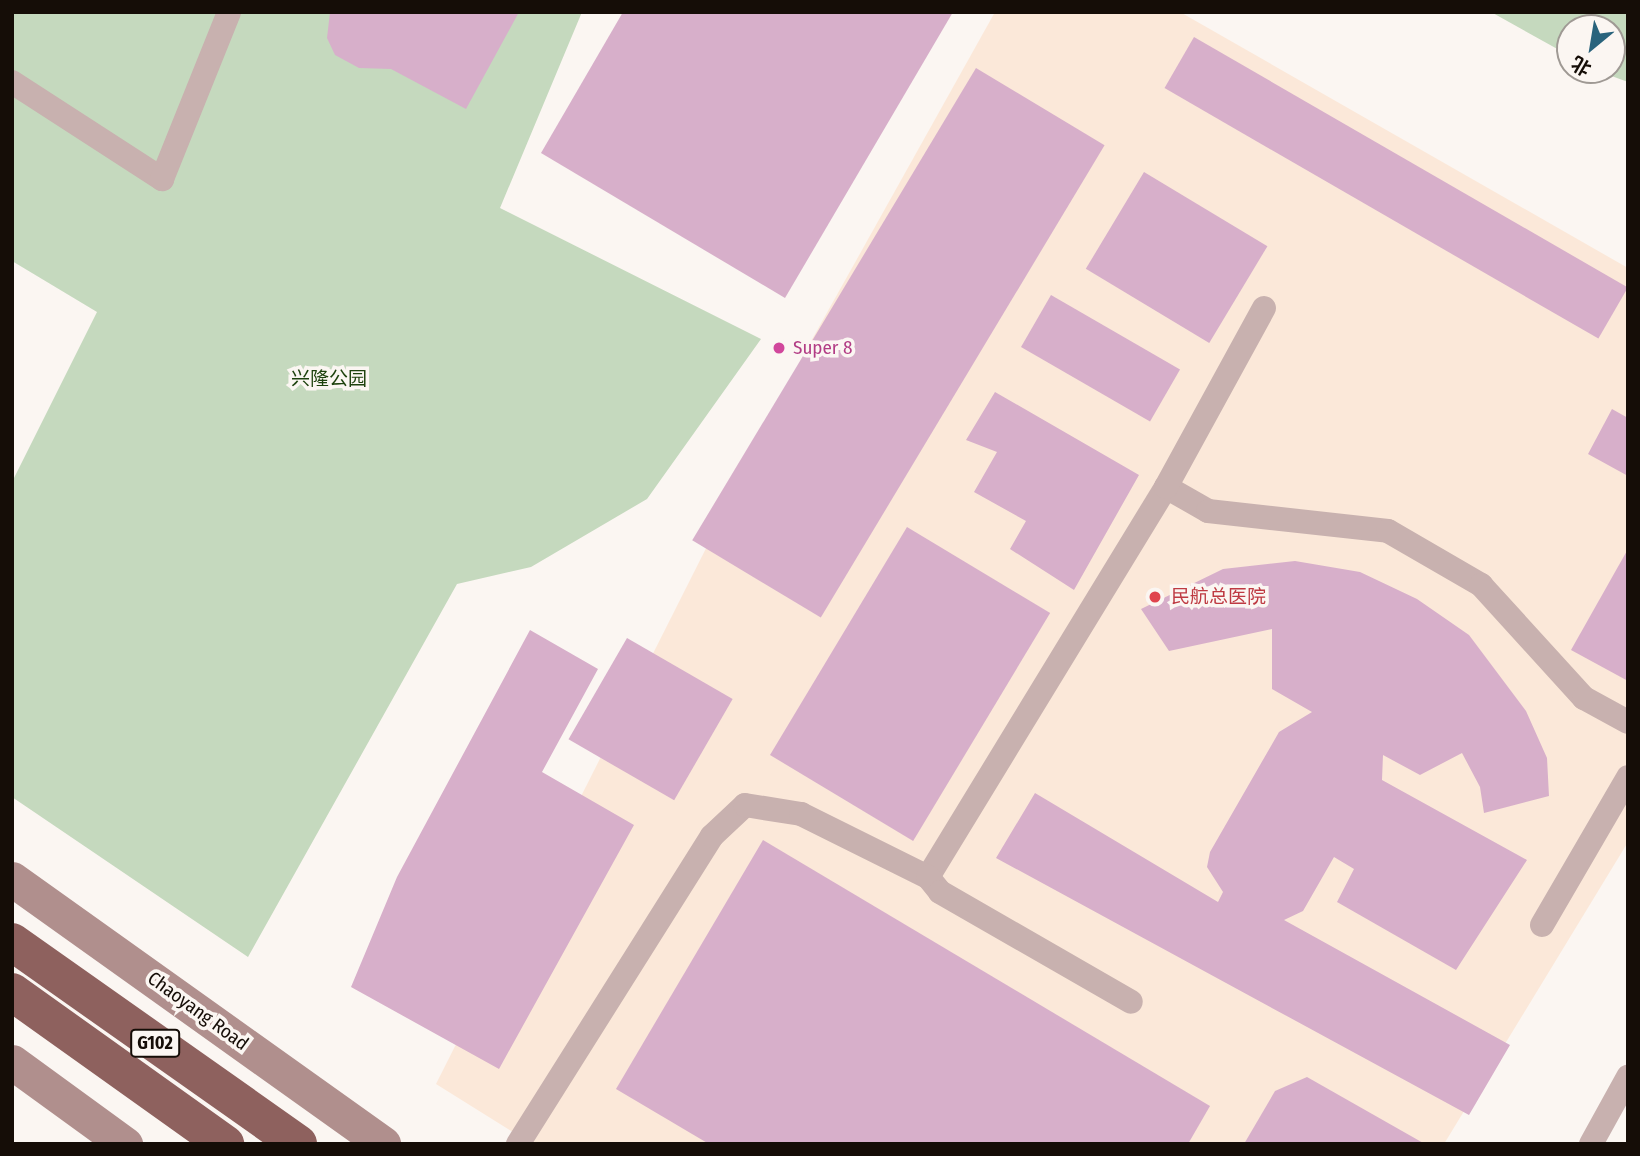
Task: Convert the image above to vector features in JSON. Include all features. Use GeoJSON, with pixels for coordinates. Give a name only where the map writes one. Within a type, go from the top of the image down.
{"type":"FeatureCollection","features":[{"type":"Feature","properties":{"kind":"highway","name":"G102"},"geometry":{"type":"LineString","coordinates":[[12,942],[298,1144]]}},
{"type":"Feature","properties":{"kind":"highway","name":"G102"},"geometry":{"type":"LineString","coordinates":[[12,992],[225,1144]]}},
{"type":"Feature","properties":{"kind":"street"},"geometry":{"type":"LineString","coordinates":[[12,82],[162,179],[229,12]]}},
{"type":"Feature","properties":{"kind":"street"},"geometry":{"type":"LineString","coordinates":[[928,877],[1166,487],[1264,308]]}},
{"type":"Feature","properties":{"kind":"street"},"geometry":{"type":"LineString","coordinates":[[1166,487],[1208,511],[1388,531],[1481,585],[1584,698],[1628,722]]}},
{"type":"Feature","properties":{"kind":"street"},"geometry":{"type":"LineString","coordinates":[[1542,925],[1628,777]]}},
{"type":"Feature","properties":{"kind":"street"},"geometry":{"type":"LineString","coordinates":[[518,1144],[712,836],[746,805],[801,814],[928,877],[940,892],[1131,1002]]}},
{"type":"Feature","properties":{"kind":"street","name":"Chaoyang Road"},"geometry":{"type":"LineString","coordinates":[[12,879],[383,1144]]}},
{"type":"Feature","properties":{"kind":"street"},"geometry":{"type":"LineString","coordinates":[[12,1062],[125,1144]]}},
{"type":"Feature","properties":{"kind":"street"},"geometry":{"type":"LineString","coordinates":[[1591,1144],[1628,1077]]}},
{"type":"Feature","properties":{"kind":"shaded area","name":"民航总医院"},"geometry":{"type":"Polygon","coordinates":[[[995,12],[1180,12],[1628,268],[1628,842],[1444,1144],[532,1144],[436,1084],[805,352],[995,12]]]}},
{"type":"Feature","properties":{"kind":"green space","name":"兴隆公园"},"geometry":{"type":"Polygon","coordinates":[[[12,12],[582,12],[500,208],[761,339],[647,499],[531,567],[457,584],[248,957],[12,797],[12,482],[97,312],[12,261],[12,12]]]}},
{"type":"Feature","properties":{"kind":"green space"},"geometry":{"type":"Polygon","coordinates":[[[1491,12],[1628,12],[1628,82],[1626,14],[1556,14],[1556,48],[1491,12]]]}},
{"type":"Feature","properties":{"kind":"building"},"geometry":{"type":"Polygon","coordinates":[[[330,12],[519,12],[466,109],[391,69],[359,68],[335,55],[327,38],[330,12]]]}},
{"type":"Feature","properties":{"kind":"building"},"geometry":{"type":"Polygon","coordinates":[[[623,12],[953,12],[785,298],[541,153],[623,12]]]}},
{"type":"Feature","properties":{"kind":"building"},"geometry":{"type":"Polygon","coordinates":[[[1194,37],[1628,288],[1598,339],[1164,88],[1194,37]]]}},
{"type":"Feature","properties":{"kind":"building"},"geometry":{"type":"Polygon","coordinates":[[[976,68],[1105,145],[821,618],[692,540],[976,68]]]}},
{"type":"Feature","properties":{"kind":"building"},"geometry":{"type":"Polygon","coordinates":[[[1144,172],[1267,246],[1209,343],[1086,269],[1144,172]]]}},
{"type":"Feature","properties":{"kind":"building"},"geometry":{"type":"Polygon","coordinates":[[[1051,295],[1180,370],[1150,421],[1021,347],[1051,295]]]}},
{"type":"Feature","properties":{"kind":"building"},"geometry":{"type":"Polygon","coordinates":[[[995,392],[1139,475],[1074,590],[1010,549],[1026,521],[974,492],[997,452],[966,440],[995,392]]]}},
{"type":"Feature","properties":{"kind":"building"},"geometry":{"type":"Polygon","coordinates":[[[1612,409],[1628,418],[1628,476],[1588,454],[1612,409]]]}},
{"type":"Feature","properties":{"kind":"building"},"geometry":{"type":"Polygon","coordinates":[[[907,527],[1050,613],[913,841],[770,755],[907,527]]]}},
{"type":"Feature","properties":{"kind":"building"},"geometry":{"type":"Polygon","coordinates":[[[1628,549],[1628,681],[1571,650],[1628,549]]]}},
{"type":"Feature","properties":{"kind":"building"},"geometry":{"type":"Polygon","coordinates":[[[1295,561],[1360,572],[1417,599],[1469,635],[1526,711],[1547,758],[1549,796],[1484,813],[1480,787],[1462,753],[1420,775],[1383,755],[1382,780],[1527,860],[1456,970],[1337,902],[1354,869],[1334,857],[1303,911],[1284,920],[1510,1045],[1469,1115],[996,858],[1035,793],[1218,902],[1223,892],[1207,867],[1210,852],[1279,732],[1312,712],[1272,689],[1272,629],[1169,651],[1141,609],[1223,569],[1295,561]]]}},
{"type":"Feature","properties":{"kind":"building"},"geometry":{"type":"Polygon","coordinates":[[[530,630],[598,669],[542,772],[634,825],[499,1069],[351,987],[397,877],[530,630]]]}},
{"type":"Feature","properties":{"kind":"building"},"geometry":{"type":"Polygon","coordinates":[[[627,638],[733,699],[674,800],[568,739],[627,638]]]}},
{"type":"Feature","properties":{"kind":"building"},"geometry":{"type":"Polygon","coordinates":[[[763,840],[1210,1106],[1188,1144],[709,1144],[616,1089],[763,840]]]}},
{"type":"Feature","properties":{"kind":"building"},"geometry":{"type":"Polygon","coordinates":[[[1307,1077],[1425,1144],[1244,1144],[1275,1091],[1307,1077]]]}},
{"type":"Feature","properties":{"kind":"place","name":"Super 8"},"geometry":{"type":"Point","coordinates":[779,348]}},
{"type":"Feature","properties":{"kind":"place","name":"民航总医院"},"geometry":{"type":"Point","coordinates":[1155,597]}}]}
